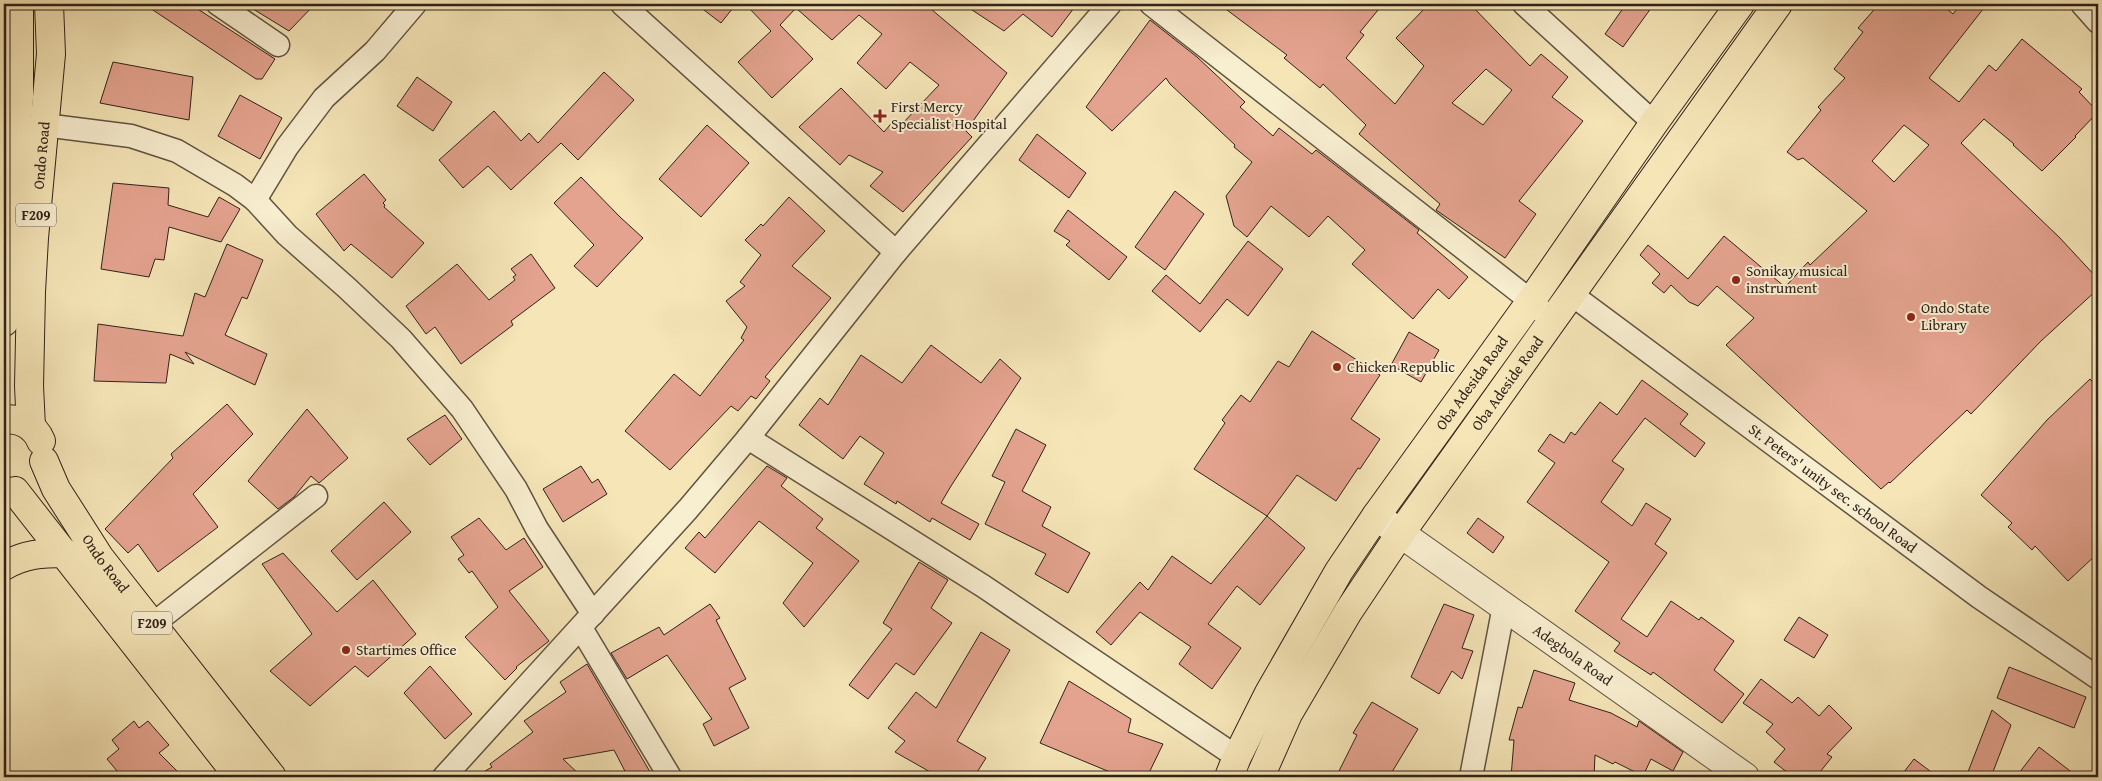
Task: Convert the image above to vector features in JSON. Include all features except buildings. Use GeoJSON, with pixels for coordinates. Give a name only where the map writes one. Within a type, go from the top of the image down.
{"type":"FeatureCollection","features":[{"type":"Feature","properties":{"kind":"main road","name":"Ondo Road"},"geometry":{"type":"LineString","coordinates":[[4,322],[7,251],[19,97],[19,4]]}},
{"type":"Feature","properties":{"kind":"main road","name":"Ondo Road"},"geometry":{"type":"LineString","coordinates":[[31,427],[31,292],[50,54],[49,4]]}},
{"type":"Feature","properties":{"kind":"main road","name":"Oba Adesida Road"},"geometry":{"type":"LineString","coordinates":[[1233,767],[1303,630],[1339,571],[1376,516],[1740,4]]}},
{"type":"Feature","properties":{"kind":"main road","name":"Oba Adeside Road"},"geometry":{"type":"LineString","coordinates":[[1260,777],[1288,714],[1348,612],[1400,534],[1778,4]]}},
{"type":"Feature","properties":{"kind":"main road"},"geometry":{"type":"LineString","coordinates":[[4,420],[21,421],[31,427]]}},
{"type":"Feature","properties":{"kind":"main road","name":"F209"},"geometry":{"type":"LineString","coordinates":[[9,490],[25,487],[34,481],[44,461],[44,449],[40,437],[31,427]]}},
{"type":"Feature","properties":{"kind":"main road","name":"Ondo Road"},"geometry":{"type":"LineString","coordinates":[[44,461],[56,489],[100,558],[272,777]]}},
{"type":"Feature","properties":{"kind":"main road","name":"Ondo Road"},"geometry":{"type":"LineString","coordinates":[[9,490],[65,553],[239,777]]}},
{"type":"Feature","properties":{"kind":"main road"},"geometry":{"type":"LineString","coordinates":[[4,566],[16,558],[28,555],[65,553]]}},
{"type":"Feature","properties":{"kind":"street"},"geometry":{"type":"LineString","coordinates":[[218,4],[278,45]]}},
{"type":"Feature","properties":{"kind":"street"},"geometry":{"type":"LineString","coordinates":[[255,200],[287,148],[324,98],[375,51],[415,4]]}},
{"type":"Feature","properties":{"kind":"street"},"geometry":{"type":"LineString","coordinates":[[622,4],[896,252]]}},
{"type":"Feature","properties":{"kind":"street"},"geometry":{"type":"LineString","coordinates":[[444,777],[688,509],[748,438],[896,252],[1110,4]]}},
{"type":"Feature","properties":{"kind":"street"},"geometry":{"type":"LineString","coordinates":[[1151,4],[1530,301],[1551,320]]}},
{"type":"Feature","properties":{"kind":"street"},"geometry":{"type":"LineString","coordinates":[[1524,4],[1654,124]]}},
{"type":"Feature","properties":{"kind":"street"},"geometry":{"type":"LineString","coordinates":[[2082,4],[2098,22]]}},
{"type":"Feature","properties":{"kind":"street"},"geometry":{"type":"LineString","coordinates":[[44,125],[131,136],[177,151],[235,185],[255,200],[287,236],[347,288],[401,339],[462,409],[516,489],[670,777]]}},
{"type":"Feature","properties":{"kind":"street","name":"St. Peters' unity sec. school Road"},"geometry":{"type":"LineString","coordinates":[[1571,294],[1979,597],[2098,678]]}},
{"type":"Feature","properties":{"kind":"street"},"geometry":{"type":"LineString","coordinates":[[748,438],[983,586],[1233,767]]}},
{"type":"Feature","properties":{"kind":"street"},"geometry":{"type":"LineString","coordinates":[[153,624],[316,496]]}},
{"type":"Feature","properties":{"kind":"street","name":"Adegbola Road"},"geometry":{"type":"LineString","coordinates":[[1376,516],[1745,777]]}},
{"type":"Feature","properties":{"kind":"street"},"geometry":{"type":"LineString","coordinates":[[1471,777],[1504,606]]}},
{"type":"Feature","properties":{"kind":"place","name":"First Mercy Specialist Hospital"},"geometry":{"type":"Point","coordinates":[880,116]}},
{"type":"Feature","properties":{"kind":"place","name":"Sonikay musical instrument"},"geometry":{"type":"Point","coordinates":[1736,280]}},
{"type":"Feature","properties":{"kind":"place","name":"Ondo State Library"},"geometry":{"type":"Point","coordinates":[1911,317]}},
{"type":"Feature","properties":{"kind":"place","name":"Chicken Republic"},"geometry":{"type":"Point","coordinates":[1337,367]}},
{"type":"Feature","properties":{"kind":"place","name":"Startimes Office"},"geometry":{"type":"Point","coordinates":[346,650]}}]}
